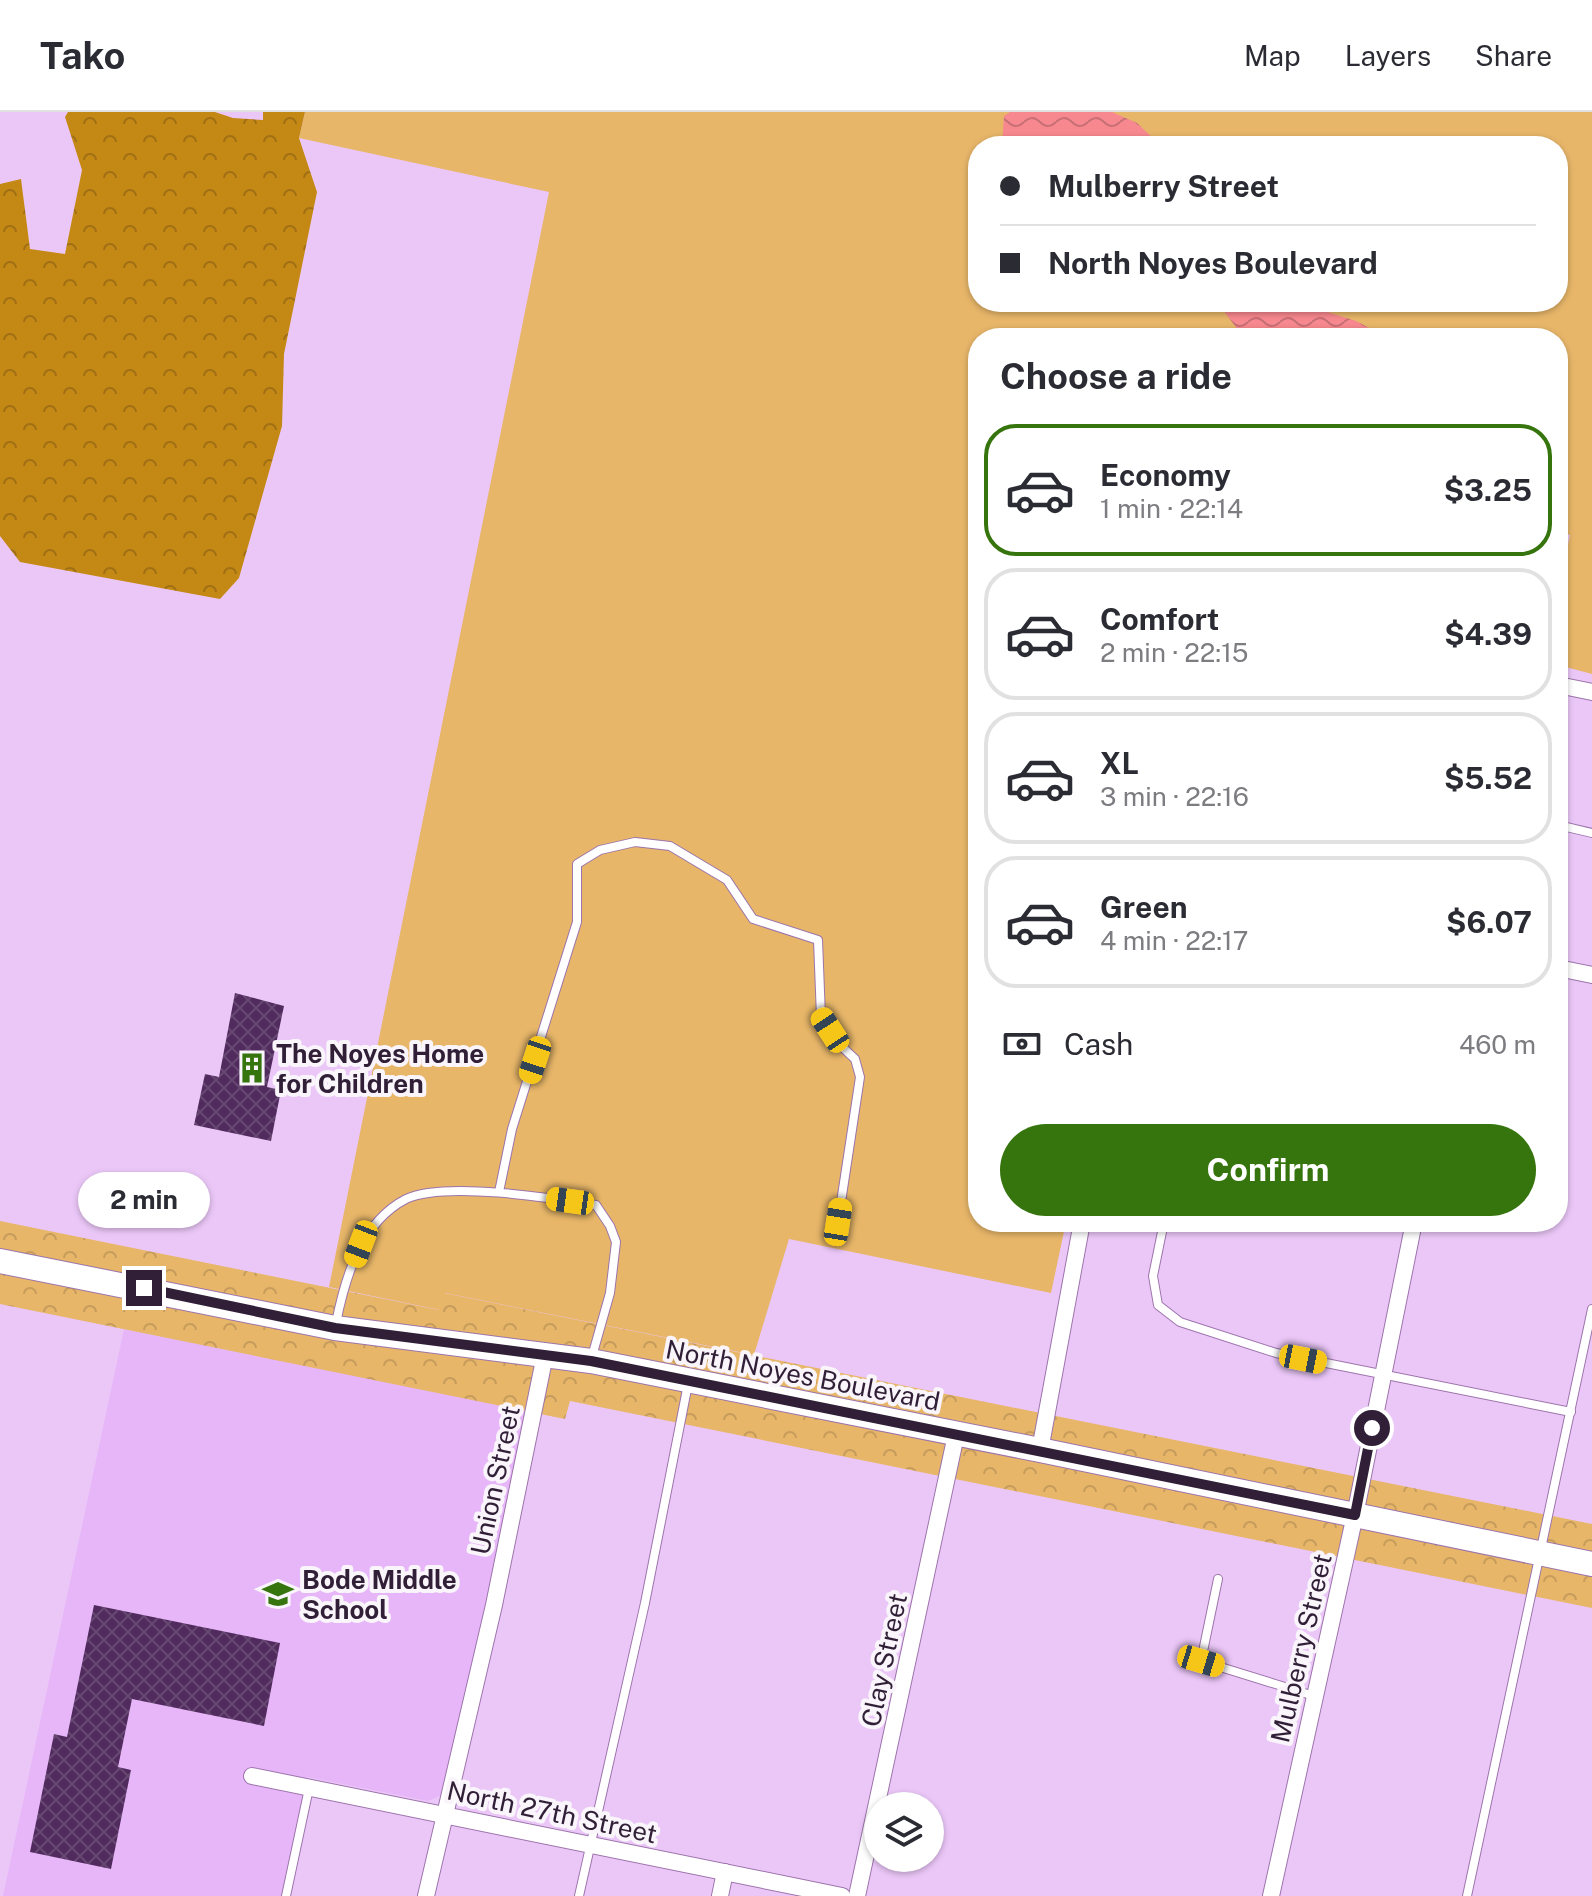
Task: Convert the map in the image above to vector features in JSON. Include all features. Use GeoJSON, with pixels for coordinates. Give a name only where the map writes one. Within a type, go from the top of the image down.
{"type":"FeatureCollection","features":[{"type":"Feature","properties":{"kind":"street"},"geometry":{"type":"LineString","coordinates":[[1568,687],[1592,692]]}},
{"type":"Feature","properties":{"kind":"street"},"geometry":{"type":"LineString","coordinates":[[1568,970],[1592,975]]}},
{"type":"Feature","properties":{"kind":"street"},"geometry":{"type":"LineString","coordinates":[[1040,1450],[1080,1232]]}},
{"type":"Feature","properties":{"kind":"street","name":"Mulberry Street"},"geometry":{"type":"LineString","coordinates":[[1271,1896],[1355,1515],[1412,1232]]}},
{"type":"Feature","properties":{"kind":"street","name":"North Noyes Boulevard"},"geometry":{"type":"LineString","coordinates":[[0,1261],[335,1328],[591,1361],[1592,1564]]}},
{"type":"Feature","properties":{"kind":"street","name":"Union Street"},"geometry":{"type":"LineString","coordinates":[[426,1896],[494,1605],[545,1355]]}},
{"type":"Feature","properties":{"kind":"street","name":"Clay Street"},"geometry":{"type":"LineString","coordinates":[[857,1896],[956,1435]]}},
{"type":"Feature","properties":{"kind":"street","name":"North 27th Street"},"geometry":{"type":"LineString","coordinates":[[252,1776],[842,1896]]}},
{"type":"Feature","properties":{"kind":"street"},"geometry":{"type":"LineString","coordinates":[[720,1896],[725,1872]]}},
{"type":"Feature","properties":{"kind":"lane"},"geometry":{"type":"LineString","coordinates":[[1568,827],[1592,833]]}},
{"type":"Feature","properties":{"kind":"lane"},"geometry":{"type":"LineString","coordinates":[[499,1192],[512,1129],[577,922],[577,864],[600,850],[635,842],[670,846],[727,880],[753,919],[818,940],[821,1017],[839,1044],[855,1059],[860,1077],[838,1222]]}},
{"type":"Feature","properties":{"kind":"lane"},"geometry":{"type":"LineString","coordinates":[[335,1328],[342,1294],[361,1244],[380,1218],[407,1199],[427,1193],[499,1192],[596,1205],[610,1226],[616,1242],[610,1293],[591,1361]]}},
{"type":"Feature","properties":{"kind":"lane"},"geometry":{"type":"LineString","coordinates":[[1162,1232],[1153,1276],[1158,1305],[1180,1322],[1276,1353],[1571,1412]]}},
{"type":"Feature","properties":{"kind":"lane"},"geometry":{"type":"LineString","coordinates":[[1467,1896],[1592,1309]]}},
{"type":"Feature","properties":{"kind":"lane"},"geometry":{"type":"LineString","coordinates":[[579,1896],[645,1603],[688,1380]]}},
{"type":"Feature","properties":{"kind":"lane"},"geometry":{"type":"LineString","coordinates":[[1218,1579],[1201,1661],[1314,1696]]}},
{"type":"Feature","properties":{"kind":"lane"},"geometry":{"type":"LineString","coordinates":[[286,1896],[308,1793],[313,1787]]}},
{"type":"Feature","properties":{"kind":"shaded area","name":"Bode Middle School"},"geometry":{"type":"Polygon","coordinates":[[[124,1329],[529,1411],[442,1795],[428,1801],[307,1777],[282,1896],[3,1896],[124,1329]]]}},
{"type":"Feature","properties":{"kind":"green space"},"geometry":{"type":"Polygon","coordinates":[[[68,112],[215,112],[233,118],[263,120],[263,112],[305,112],[299,138],[317,192],[284,354],[282,426],[239,578],[220,599],[20,562],[0,536],[0,184],[21,179],[30,249],[65,254],[82,170],[65,117],[68,112]]]}},
{"type":"Feature","properties":{"kind":"green space"},"geometry":{"type":"Polygon","coordinates":[[[305,112],[1592,112],[1592,674],[1568,668],[1568,328],[968,328],[968,1232],[1064,1232],[1051,1293],[789,1239],[754,1355],[445,1293],[440,1310],[329,1287],[549,192],[299,138],[305,112]]]}},
{"type":"Feature","properties":{"kind":"green space"},"geometry":{"type":"Polygon","coordinates":[[[0,1221],[439,1310],[444,1293],[1592,1524],[1592,1608],[570,1401],[565,1419],[0,1304],[0,1221]]]}},
{"type":"Feature","properties":{"kind":"water"},"geometry":{"type":"Polygon","coordinates":[[[1010,112],[1112,112],[1137,123],[1151,136],[1003,136],[1004,116],[1010,112]]]}},
{"type":"Feature","properties":{"kind":"water"},"geometry":{"type":"Polygon","coordinates":[[[1224,312],[1328,312],[1369,328],[1236,328],[1224,312]]]}},
{"type":"Feature","properties":{"kind":"building","name":"The Noyes Home for Children"},"geometry":{"type":"Polygon","coordinates":[[[235,993],[284,1006],[267,1087],[281,1090],[271,1141],[194,1125],[205,1074],[219,1077],[235,993]]]}},
{"type":"Feature","properties":{"kind":"building","name":"Bode Middle School"},"geometry":{"type":"Polygon","coordinates":[[[94,1605],[280,1643],[264,1726],[132,1699],[118,1767],[131,1770],[111,1869],[30,1852],[54,1734],[67,1737],[94,1605]]]}},
{"type":"Feature","properties":{"kind":"place","name":"The Noyes Home for Children"},"geometry":{"type":"Point","coordinates":[252,1068]}},
{"type":"Feature","properties":{"kind":"place","name":"Bode Middle School"},"geometry":{"type":"Point","coordinates":[278,1594]}},
{"type":"Feature","properties":{"kind":"route"},"geometry":{"type":"LineString","coordinates":[[144,1288],[335,1328],[591,1361],[1355,1515],[1372,1428]]}}]}
